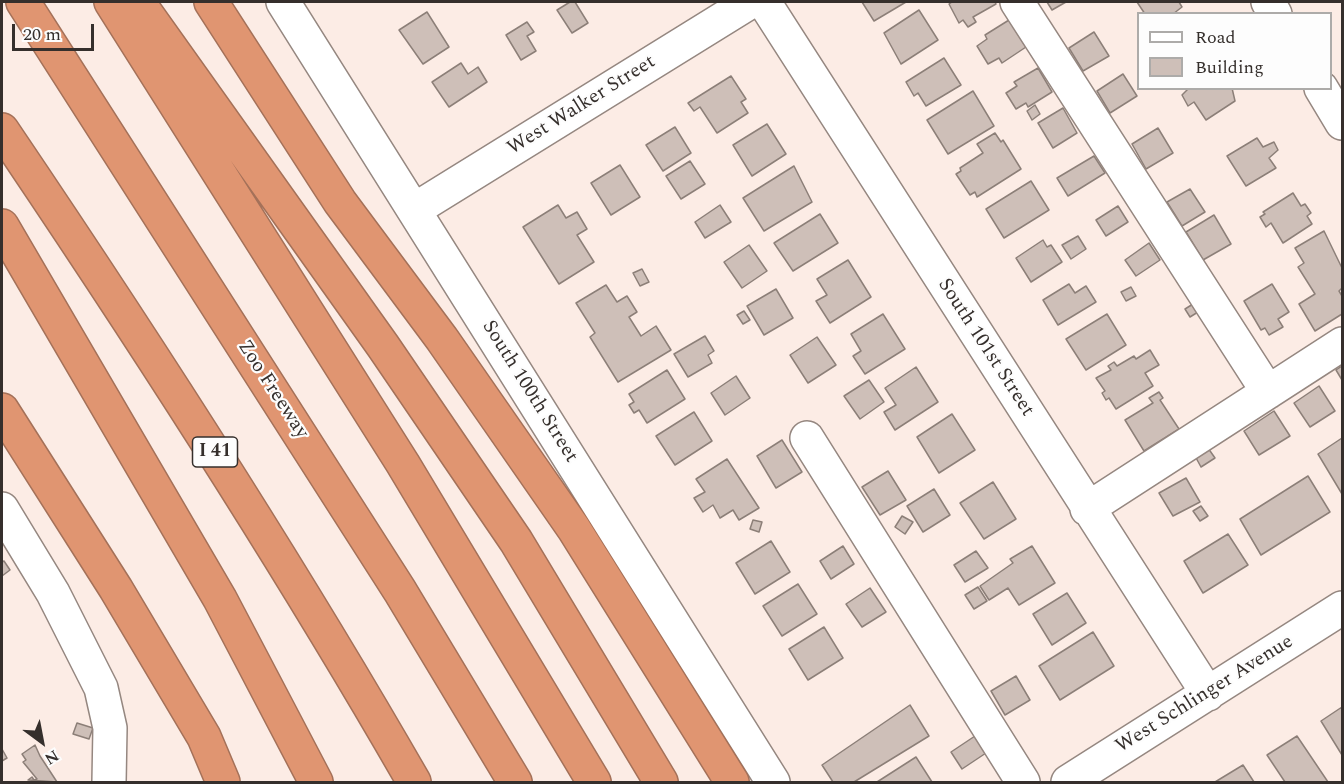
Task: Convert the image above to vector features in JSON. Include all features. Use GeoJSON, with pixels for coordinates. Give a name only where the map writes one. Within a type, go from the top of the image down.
{"type":"FeatureCollection","features":[{"type":"Feature","properties":{"kind":"highway","name":"Zoo Freeway"},"geometry":{"type":"LineString","coordinates":[[23,2],[400,591],[515,783]]}},
{"type":"Feature","properties":{"kind":"highway"},"geometry":{"type":"LineString","coordinates":[[111,2],[409,473],[594,783]]}},
{"type":"Feature","properties":{"kind":"highway"},"geometry":{"type":"LineString","coordinates":[[138,2],[383,346],[516,541],[661,783]]}},
{"type":"Feature","properties":{"kind":"highway"},"geometry":{"type":"LineString","coordinates":[[211,2],[340,202],[442,339],[574,529],[732,783]]}},
{"type":"Feature","properties":{"kind":"highway","name":"I 41"},"geometry":{"type":"LineString","coordinates":[[2,130],[200,428],[336,648],[414,783]]}},
{"type":"Feature","properties":{"kind":"highway"},"geometry":{"type":"LineString","coordinates":[[2,226],[220,599],[316,783]]}},
{"type":"Feature","properties":{"kind":"highway"},"geometry":{"type":"LineString","coordinates":[[2,410],[116,589],[204,737],[224,783]]}},
{"type":"Feature","properties":{"kind":"street","name":"South 100th Street"},"geometry":{"type":"LineString","coordinates":[[283,2],[773,783]]}},
{"type":"Feature","properties":{"kind":"street","name":"West Walker Street"},"geometry":{"type":"LineString","coordinates":[[414,210],[750,2]]}},
{"type":"Feature","properties":{"kind":"street","name":"South 101st Street"},"geometry":{"type":"LineString","coordinates":[[764,2],[1087,509],[1208,694]]}},
{"type":"Feature","properties":{"kind":"street"},"geometry":{"type":"LineString","coordinates":[[1017,2],[1268,392]]}},
{"type":"Feature","properties":{"kind":"street"},"geometry":{"type":"LineString","coordinates":[[1323,90],[1342,123]]}},
{"type":"Feature","properties":{"kind":"street"},"geometry":{"type":"LineString","coordinates":[[1087,509],[1342,344]]}},
{"type":"Feature","properties":{"kind":"street"},"geometry":{"type":"LineString","coordinates":[[807,438],[1023,783]]}},
{"type":"Feature","properties":{"kind":"street"},"geometry":{"type":"LineString","coordinates":[[2,509],[53,594],[101,688],[110,729],[109,783]]}},
{"type":"Feature","properties":{"kind":"street","name":"West Schlinger Avenue"},"geometry":{"type":"LineString","coordinates":[[1068,783],[1342,608]]}},
{"type":"Feature","properties":{"kind":"building"},"geometry":{"type":"Polygon","coordinates":[[[570,2],[575,2],[588,23],[572,33],[557,10],[570,2]]]}},
{"type":"Feature","properties":{"kind":"building"},"geometry":{"type":"Polygon","coordinates":[[[862,2],[906,2],[874,21],[862,2]]]}},
{"type":"Feature","properties":{"kind":"building"},"geometry":{"type":"Polygon","coordinates":[[[952,2],[995,2],[996,4],[973,17],[976,22],[968,27],[963,20],[959,23],[949,4],[952,2]]]}},
{"type":"Feature","properties":{"kind":"building"},"geometry":{"type":"Polygon","coordinates":[[[1047,2],[1066,2],[1052,10],[1047,2]]]}},
{"type":"Feature","properties":{"kind":"building"},"geometry":{"type":"Polygon","coordinates":[[[1137,2],[1179,2],[1182,7],[1176,12],[1144,12],[1137,2]]]}},
{"type":"Feature","properties":{"kind":"building"},"geometry":{"type":"Polygon","coordinates":[[[919,10],[938,40],[901,64],[884,33],[919,10]]]}},
{"type":"Feature","properties":{"kind":"building"},"geometry":{"type":"Polygon","coordinates":[[[427,12],[449,47],[423,64],[399,30],[427,12]]]}},
{"type":"Feature","properties":{"kind":"building"},"geometry":{"type":"Polygon","coordinates":[[[1009,20],[1026,47],[1002,63],[999,58],[988,64],[977,46],[987,39],[985,35],[1009,20]]]}},
{"type":"Feature","properties":{"kind":"building"},"geometry":{"type":"Polygon","coordinates":[[[527,22],[534,32],[527,36],[536,51],[521,60],[506,35],[527,22]]]}},
{"type":"Feature","properties":{"kind":"building"},"geometry":{"type":"Polygon","coordinates":[[[1094,32],[1109,56],[1083,71],[1069,48],[1094,32]]]}},
{"type":"Feature","properties":{"kind":"building"},"geometry":{"type":"Polygon","coordinates":[[[944,58],[961,85],[926,106],[918,93],[914,96],[906,82],[944,58]]]}},
{"type":"Feature","properties":{"kind":"building"},"geometry":{"type":"Polygon","coordinates":[[[461,63],[468,74],[478,67],[487,82],[449,107],[432,82],[461,63]]]}},
{"type":"Feature","properties":{"kind":"building"},"geometry":{"type":"Polygon","coordinates":[[[1038,68],[1052,92],[1028,107],[1026,103],[1016,109],[1006,93],[1017,86],[1014,82],[1038,68]]]}},
{"type":"Feature","properties":{"kind":"building"},"geometry":{"type":"Polygon","coordinates":[[[1123,74],[1137,96],[1110,113],[1097,91],[1123,74]]]}},
{"type":"Feature","properties":{"kind":"building"},"geometry":{"type":"Polygon","coordinates":[[[731,76],[746,99],[741,102],[748,113],[717,133],[700,107],[694,111],[688,103],[731,76]]]}},
{"type":"Feature","properties":{"kind":"building"},"geometry":{"type":"Polygon","coordinates":[[[1187,90],[1232,90],[1235,101],[1206,120],[1194,102],[1188,106],[1182,95],[1187,90]]]}},
{"type":"Feature","properties":{"kind":"building"},"geometry":{"type":"Polygon","coordinates":[[[973,91],[994,126],[948,154],[927,120],[973,91]]]}},
{"type":"Feature","properties":{"kind":"building"},"geometry":{"type":"Polygon","coordinates":[[[1035,105],[1040,114],[1032,120],[1027,111],[1035,105]]]}},
{"type":"Feature","properties":{"kind":"building"},"geometry":{"type":"Polygon","coordinates":[[[1063,108],[1077,133],[1053,148],[1038,123],[1063,108]]]}},
{"type":"Feature","properties":{"kind":"building"},"geometry":{"type":"Polygon","coordinates":[[[767,124],[786,154],[752,176],[733,145],[767,124]]]}},
{"type":"Feature","properties":{"kind":"building"},"geometry":{"type":"Polygon","coordinates":[[[675,127],[691,153],[663,171],[646,145],[675,127]]]}},
{"type":"Feature","properties":{"kind":"building"},"geometry":{"type":"Polygon","coordinates":[[[1158,128],[1173,153],[1146,169],[1132,144],[1158,128]]]}},
{"type":"Feature","properties":{"kind":"building"},"geometry":{"type":"Polygon","coordinates":[[[995,133],[1001,142],[1003,140],[1021,169],[977,197],[975,192],[970,195],[956,174],[961,171],[960,168],[983,153],[977,144],[995,133]]]}},
{"type":"Feature","properties":{"kind":"building"},"geometry":{"type":"Polygon","coordinates":[[[1257,138],[1263,147],[1274,142],[1278,150],[1269,158],[1276,168],[1246,186],[1227,156],[1257,138]]]}},
{"type":"Feature","properties":{"kind":"building"},"geometry":{"type":"Polygon","coordinates":[[[1094,156],[1105,173],[1068,196],[1057,178],[1094,156]]]}},
{"type":"Feature","properties":{"kind":"building"},"geometry":{"type":"Polygon","coordinates":[[[690,161],[705,184],[681,199],[666,176],[690,161]]]}},
{"type":"Feature","properties":{"kind":"building"},"geometry":{"type":"Polygon","coordinates":[[[620,165],[640,197],[611,215],[591,183],[620,165]]]}},
{"type":"Feature","properties":{"kind":"building"},"geometry":{"type":"Polygon","coordinates":[[[794,166],[812,202],[764,231],[743,198],[794,166]]]}},
{"type":"Feature","properties":{"kind":"building"},"geometry":{"type":"Polygon","coordinates":[[[1031,181],[1049,210],[1004,238],[986,209],[1031,181]]]}},
{"type":"Feature","properties":{"kind":"building"},"geometry":{"type":"Polygon","coordinates":[[[1190,189],[1205,212],[1182,226],[1167,202],[1190,189]]]}},
{"type":"Feature","properties":{"kind":"building"},"geometry":{"type":"Polygon","coordinates":[[[1293,193],[1301,206],[1305,204],[1311,213],[1307,216],[1312,224],[1283,243],[1271,223],[1266,227],[1260,217],[1265,214],[1263,212],[1293,193]]]}},
{"type":"Feature","properties":{"kind":"building"},"geometry":{"type":"Polygon","coordinates":[[[558,205],[566,218],[577,212],[587,229],[577,235],[594,262],[559,284],[523,227],[558,205]]]}},
{"type":"Feature","properties":{"kind":"building"},"geometry":{"type":"Polygon","coordinates":[[[720,205],[731,222],[705,238],[695,222],[720,205]]]}},
{"type":"Feature","properties":{"kind":"building"},"geometry":{"type":"Polygon","coordinates":[[[1118,206],[1128,222],[1106,236],[1096,220],[1118,206]]]}},
{"type":"Feature","properties":{"kind":"building"},"geometry":{"type":"Polygon","coordinates":[[[820,214],[838,243],[793,271],[774,243],[820,214]]]}},
{"type":"Feature","properties":{"kind":"building"},"geometry":{"type":"Polygon","coordinates":[[[1214,215],[1231,244],[1203,260],[1186,232],[1214,215]]]}},
{"type":"Feature","properties":{"kind":"building"},"geometry":{"type":"Polygon","coordinates":[[[1324,231],[1342,268],[1342,288],[1339,291],[1342,296],[1342,314],[1315,331],[1299,304],[1315,294],[1298,267],[1304,263],[1295,248],[1324,231]]]}},
{"type":"Feature","properties":{"kind":"building"},"geometry":{"type":"Polygon","coordinates":[[[1078,236],[1086,249],[1071,259],[1062,245],[1078,236]]]}},
{"type":"Feature","properties":{"kind":"building"},"geometry":{"type":"Polygon","coordinates":[[[1043,240],[1047,247],[1051,245],[1062,262],[1031,282],[1016,258],[1043,240]]]}},
{"type":"Feature","properties":{"kind":"building"},"geometry":{"type":"Polygon","coordinates":[[[1149,243],[1160,260],[1136,276],[1125,260],[1149,243]]]}},
{"type":"Feature","properties":{"kind":"building"},"geometry":{"type":"Polygon","coordinates":[[[749,245],[767,271],[742,288],[724,262],[749,245]]]}},
{"type":"Feature","properties":{"kind":"building"},"geometry":{"type":"Polygon","coordinates":[[[848,260],[871,297],[830,323],[816,301],[827,295],[817,279],[848,260]]]}},
{"type":"Feature","properties":{"kind":"building"},"geometry":{"type":"Polygon","coordinates":[[[642,269],[649,282],[640,286],[633,273],[642,269]]]}},
{"type":"Feature","properties":{"kind":"building"},"geometry":{"type":"Polygon","coordinates":[[[1069,284],[1075,293],[1086,286],[1096,302],[1058,325],[1043,300],[1069,284]]]}},
{"type":"Feature","properties":{"kind":"building"},"geometry":{"type":"Polygon","coordinates":[[[1272,284],[1289,312],[1278,319],[1283,327],[1269,335],[1265,328],[1261,330],[1244,301],[1272,284]]]}},
{"type":"Feature","properties":{"kind":"building"},"geometry":{"type":"Polygon","coordinates":[[[606,285],[617,302],[627,296],[637,312],[629,317],[641,336],[656,326],[671,350],[618,382],[590,337],[595,333],[576,303],[606,285]]]}},
{"type":"Feature","properties":{"kind":"building"},"geometry":{"type":"Polygon","coordinates":[[[1131,287],[1136,296],[1126,301],[1121,292],[1131,287]]]}},
{"type":"Feature","properties":{"kind":"building"},"geometry":{"type":"Polygon","coordinates":[[[776,289],[793,318],[764,335],[747,306],[776,289]]]}},
{"type":"Feature","properties":{"kind":"building"},"geometry":{"type":"Polygon","coordinates":[[[1193,304],[1198,312],[1190,317],[1185,309],[1193,304]]]}},
{"type":"Feature","properties":{"kind":"building"},"geometry":{"type":"Polygon","coordinates":[[[744,311],[750,320],[743,324],[737,315],[744,311]]]}},
{"type":"Feature","properties":{"kind":"building"},"geometry":{"type":"Polygon","coordinates":[[[883,314],[905,349],[865,374],[853,356],[861,351],[851,334],[883,314]]]}},
{"type":"Feature","properties":{"kind":"building"},"geometry":{"type":"Polygon","coordinates":[[[1107,314],[1126,345],[1086,370],[1066,339],[1107,314]]]}},
{"type":"Feature","properties":{"kind":"building"},"geometry":{"type":"Polygon","coordinates":[[[705,336],[714,351],[708,355],[712,363],[688,377],[674,354],[705,336]]]}},
{"type":"Feature","properties":{"kind":"building"},"geometry":{"type":"Polygon","coordinates":[[[817,337],[836,365],[808,383],[790,355],[817,337]]]}},
{"type":"Feature","properties":{"kind":"building"},"geometry":{"type":"Polygon","coordinates":[[[1150,350],[1159,365],[1145,373],[1153,386],[1116,409],[1109,398],[1106,400],[1102,393],[1105,391],[1096,378],[1111,370],[1108,366],[1114,362],[1117,366],[1134,356],[1136,359],[1150,350]]]}},
{"type":"Feature","properties":{"kind":"building"},"geometry":{"type":"Polygon","coordinates":[[[1342,366],[1342,380],[1336,370],[1342,366]]]}},
{"type":"Feature","properties":{"kind":"building"},"geometry":{"type":"Polygon","coordinates":[[[916,367],[938,402],[895,430],[884,412],[896,405],[885,388],[916,367]]]}},
{"type":"Feature","properties":{"kind":"building"},"geometry":{"type":"Polygon","coordinates":[[[667,370],[685,399],[647,423],[639,410],[634,413],[629,405],[634,402],[629,394],[667,370]]]}},
{"type":"Feature","properties":{"kind":"building"},"geometry":{"type":"Polygon","coordinates":[[[736,376],[750,398],[725,415],[711,393],[736,376]]]}},
{"type":"Feature","properties":{"kind":"building"},"geometry":{"type":"Polygon","coordinates":[[[869,380],[884,402],[860,419],[844,396],[869,380]]]}},
{"type":"Feature","properties":{"kind":"building"},"geometry":{"type":"Polygon","coordinates":[[[1319,386],[1335,411],[1310,427],[1294,403],[1319,386]]]}},
{"type":"Feature","properties":{"kind":"building"},"geometry":{"type":"Polygon","coordinates":[[[1159,392],[1163,398],[1160,400],[1179,429],[1144,451],[1125,420],[1153,403],[1149,398],[1159,392]]]}},
{"type":"Feature","properties":{"kind":"building"},"geometry":{"type":"Polygon","coordinates":[[[1274,411],[1290,436],[1259,455],[1244,431],[1274,411]]]}},
{"type":"Feature","properties":{"kind":"building"},"geometry":{"type":"Polygon","coordinates":[[[694,412],[712,441],[675,465],[656,436],[694,412]]]}},
{"type":"Feature","properties":{"kind":"building"},"geometry":{"type":"Polygon","coordinates":[[[952,414],[975,450],[939,473],[917,437],[952,414]]]}},
{"type":"Feature","properties":{"kind":"building"},"geometry":{"type":"Polygon","coordinates":[[[1342,438],[1342,494],[1318,454],[1342,438]]]}},
{"type":"Feature","properties":{"kind":"building"},"geometry":{"type":"Polygon","coordinates":[[[782,440],[802,472],[776,488],[757,456],[782,440]]]}},
{"type":"Feature","properties":{"kind":"building"},"geometry":{"type":"Polygon","coordinates":[[[1208,448],[1215,458],[1201,467],[1195,456],[1208,448]]]}},
{"type":"Feature","properties":{"kind":"building"},"geometry":{"type":"Polygon","coordinates":[[[727,459],[759,508],[739,520],[733,510],[720,518],[713,505],[703,512],[694,498],[705,492],[696,479],[727,459]]]}},
{"type":"Feature","properties":{"kind":"building"},"geometry":{"type":"Polygon","coordinates":[[[888,471],[906,500],[880,515],[862,487],[888,471]]]}},
{"type":"Feature","properties":{"kind":"building"},"geometry":{"type":"Polygon","coordinates":[[[1308,476],[1330,512],[1261,555],[1240,519],[1308,476]]]}},
{"type":"Feature","properties":{"kind":"building"},"geometry":{"type":"Polygon","coordinates":[[[1186,478],[1200,502],[1173,516],[1159,493],[1186,478]]]}},
{"type":"Feature","properties":{"kind":"building"},"geometry":{"type":"Polygon","coordinates":[[[993,482],[1016,519],[984,539],[960,503],[993,482]]]}},
{"type":"Feature","properties":{"kind":"building"},"geometry":{"type":"Polygon","coordinates":[[[934,489],[950,515],[923,532],[907,506],[934,489]]]}},
{"type":"Feature","properties":{"kind":"building"},"geometry":{"type":"Polygon","coordinates":[[[1201,506],[1208,516],[1200,521],[1193,511],[1201,506]]]}},
{"type":"Feature","properties":{"kind":"building"},"geometry":{"type":"Polygon","coordinates":[[[902,516],[913,522],[905,534],[895,527],[902,516]]]}},
{"type":"Feature","properties":{"kind":"building"},"geometry":{"type":"Polygon","coordinates":[[[753,520],[762,522],[759,532],[750,529],[753,520]]]}},
{"type":"Feature","properties":{"kind":"building"},"geometry":{"type":"Polygon","coordinates":[[[1228,534],[1248,565],[1203,593],[1184,561],[1228,534]]]}},
{"type":"Feature","properties":{"kind":"building"},"geometry":{"type":"Polygon","coordinates":[[[771,541],[790,572],[755,594],[736,563],[771,541]]]}},
{"type":"Feature","properties":{"kind":"building"},"geometry":{"type":"Polygon","coordinates":[[[843,546],[854,564],[831,579],[820,561],[843,546]]]}},
{"type":"Feature","properties":{"kind":"building"},"geometry":{"type":"Polygon","coordinates":[[[1032,546],[1055,583],[1019,605],[1008,588],[989,600],[980,586],[1013,563],[1010,559],[1032,546]]]}},
{"type":"Feature","properties":{"kind":"building"},"geometry":{"type":"Polygon","coordinates":[[[976,551],[988,568],[965,582],[954,565],[976,551]]]}},
{"type":"Feature","properties":{"kind":"building"},"geometry":{"type":"Polygon","coordinates":[[[4,561],[10,570],[2,576],[2,562],[4,561]]]}},
{"type":"Feature","properties":{"kind":"building"},"geometry":{"type":"Polygon","coordinates":[[[798,584],[817,614],[782,636],[763,606],[798,584]]]}},
{"type":"Feature","properties":{"kind":"building"},"geometry":{"type":"Polygon","coordinates":[[[978,587],[987,601],[974,609],[965,595],[978,587]]]}},
{"type":"Feature","properties":{"kind":"building"},"geometry":{"type":"Polygon","coordinates":[[[870,588],[886,612],[862,627],[846,604],[870,588]]]}},
{"type":"Feature","properties":{"kind":"building"},"geometry":{"type":"Polygon","coordinates":[[[1067,593],[1086,623],[1052,645],[1033,614],[1067,593]]]}},
{"type":"Feature","properties":{"kind":"building"},"geometry":{"type":"Polygon","coordinates":[[[824,627],[843,658],[808,680],[789,649],[824,627]]]}},
{"type":"Feature","properties":{"kind":"building"},"geometry":{"type":"Polygon","coordinates":[[[1093,632],[1114,666],[1060,700],[1039,666],[1093,632]]]}},
{"type":"Feature","properties":{"kind":"building"},"geometry":{"type":"Polygon","coordinates":[[[1016,676],[1030,700],[1005,715],[991,691],[1016,676]]]}},
{"type":"Feature","properties":{"kind":"building"},"geometry":{"type":"Polygon","coordinates":[[[910,705],[929,736],[854,782],[833,782],[822,765],[910,705]]]}},
{"type":"Feature","properties":{"kind":"building"},"geometry":{"type":"Polygon","coordinates":[[[1342,707],[1342,755],[1321,721],[1342,707]]]}},
{"type":"Feature","properties":{"kind":"building"},"geometry":{"type":"Polygon","coordinates":[[[77,723],[93,728],[89,739],[73,734],[77,723]]]}},
{"type":"Feature","properties":{"kind":"building"},"geometry":{"type":"Polygon","coordinates":[[[975,736],[986,753],[962,769],[951,752],[975,736]]]}},
{"type":"Feature","properties":{"kind":"building"},"geometry":{"type":"Polygon","coordinates":[[[1297,736],[1328,782],[1285,782],[1267,755],[1297,736]]]}},
{"type":"Feature","properties":{"kind":"building"},"geometry":{"type":"Polygon","coordinates":[[[35,745],[57,782],[28,780],[32,777],[34,780],[37,779],[23,762],[26,760],[22,754],[35,745]]]}},
{"type":"Feature","properties":{"kind":"building"},"geometry":{"type":"Polygon","coordinates":[[[2,749],[7,758],[2,761],[2,749]]]}},
{"type":"Feature","properties":{"kind":"building"},"geometry":{"type":"Polygon","coordinates":[[[916,757],[932,782],[877,782],[916,757]]]}},
{"type":"Feature","properties":{"kind":"building"},"geometry":{"type":"Polygon","coordinates":[[[1243,765],[1254,782],[1215,782],[1243,765]]]}}]}
